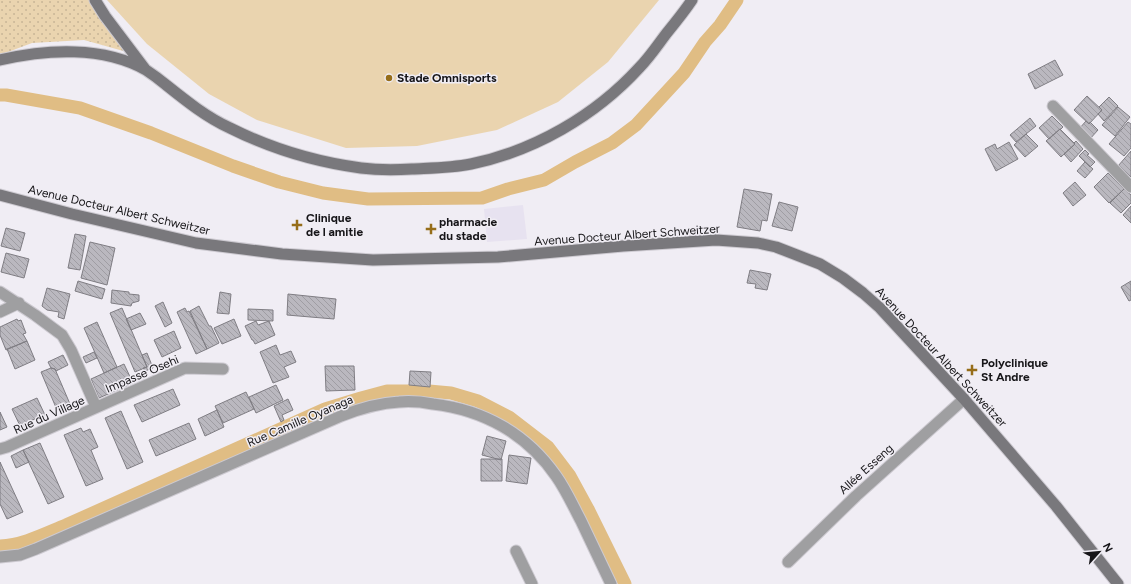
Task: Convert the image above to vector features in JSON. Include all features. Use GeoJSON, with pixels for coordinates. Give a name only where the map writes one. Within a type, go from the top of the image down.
{"type":"FeatureCollection","features":[{"type":"Feature","properties":{"kind":"main road"},"geometry":{"type":"LineString","coordinates":[[95,0],[105,16],[147,71]]}},
{"type":"Feature","properties":{"kind":"main road"},"geometry":{"type":"LineString","coordinates":[[0,60],[20,55],[56,52],[107,55],[131,63],[147,71],[199,110],[220,123],[244,134],[301,155],[363,168],[401,170],[442,168],[470,164],[502,156],[550,135],[583,116],[612,94],[640,68],[692,0]]}},
{"type":"Feature","properties":{"kind":"main road","name":"Avenue Docteur Albert Schweitzer"},"geometry":{"type":"LineString","coordinates":[[0,194],[72,214],[196,243],[282,254],[373,260],[498,257],[623,246],[716,240],[758,243],[798,255],[820,264],[843,278],[863,293],[905,334],[964,399],[1061,511],[1118,584]]}},
{"type":"Feature","properties":{"kind":"street"},"geometry":{"type":"LineString","coordinates":[[1054,106],[1131,187]]}},
{"type":"Feature","properties":{"kind":"street","name":"Rue du Village"},"geometry":{"type":"LineString","coordinates":[[0,292],[62,335],[71,350],[96,408],[0,449]]}},
{"type":"Feature","properties":{"kind":"street"},"geometry":{"type":"LineString","coordinates":[[0,312],[19,304]]}},
{"type":"Feature","properties":{"kind":"street","name":"Impasse Osehi"},"geometry":{"type":"LineString","coordinates":[[96,408],[185,368],[223,369]]}},
{"type":"Feature","properties":{"kind":"street","name":"Allée Esseng"},"geometry":{"type":"LineString","coordinates":[[788,562],[856,496],[964,399]]}},
{"type":"Feature","properties":{"kind":"street","name":"Rue Camille Oyanaga"},"geometry":{"type":"LineString","coordinates":[[0,557],[20,554],[36,549],[341,416],[361,409],[399,402],[416,402],[452,406],[471,412],[510,430],[528,444],[544,460],[557,477],[572,503],[612,584]]}},
{"type":"Feature","properties":{"kind":"street"},"geometry":{"type":"LineString","coordinates":[[516,550],[532,584]]}},
{"type":"Feature","properties":{"kind":"shaded area"},"geometry":{"type":"Polygon","coordinates":[[[0,0],[92,0],[127,52],[84,40],[32,43],[0,55],[0,0]]]}},
{"type":"Feature","properties":{"kind":"shaded area","name":"Stade Omnisports"},"geometry":{"type":"Polygon","coordinates":[[[107,0],[659,0],[608,62],[558,102],[497,130],[417,146],[346,148],[257,120],[209,94],[147,44],[107,0]]]}},
{"type":"Feature","properties":{"kind":"shaded area"},"geometry":{"type":"Polygon","coordinates":[[[523,205],[527,239],[487,242],[484,209],[523,205]]]}},
{"type":"Feature","properties":{"kind":"building"},"geometry":{"type":"Polygon","coordinates":[[[1055,60],[1063,75],[1035,89],[1028,74],[1055,60]]]}},
{"type":"Feature","properties":{"kind":"building"},"geometry":{"type":"Polygon","coordinates":[[[1087,96],[1102,110],[1089,124],[1074,110],[1087,96]]]}},
{"type":"Feature","properties":{"kind":"building"},"geometry":{"type":"Polygon","coordinates":[[[1109,97],[1118,106],[1104,121],[1098,114],[1102,110],[1099,107],[1109,97]]]}},
{"type":"Feature","properties":{"kind":"building"},"geometry":{"type":"Polygon","coordinates":[[[1118,107],[1130,117],[1115,136],[1102,125],[1118,107]]]}},
{"type":"Feature","properties":{"kind":"building"},"geometry":{"type":"Polygon","coordinates":[[[1052,116],[1063,127],[1049,139],[1039,128],[1052,116]]]}},
{"type":"Feature","properties":{"kind":"building"},"geometry":{"type":"Polygon","coordinates":[[[1030,118],[1036,126],[1016,142],[1010,135],[1030,118]]]}},
{"type":"Feature","properties":{"kind":"building"},"geometry":{"type":"Polygon","coordinates":[[[1086,121],[1089,124],[1090,122],[1098,130],[1089,140],[1079,129],[1086,121]]]}},
{"type":"Feature","properties":{"kind":"building"},"geometry":{"type":"Polygon","coordinates":[[[1128,122],[1131,124],[1131,148],[1124,156],[1109,144],[1128,122]]]}},
{"type":"Feature","properties":{"kind":"building"},"geometry":{"type":"Polygon","coordinates":[[[1060,129],[1075,144],[1061,157],[1046,141],[1060,129]]]}},
{"type":"Feature","properties":{"kind":"building"},"geometry":{"type":"Polygon","coordinates":[[[1026,134],[1038,146],[1025,157],[1014,145],[1026,134]]]}},
{"type":"Feature","properties":{"kind":"building"},"geometry":{"type":"Polygon","coordinates":[[[1076,141],[1083,149],[1071,162],[1064,154],[1075,144],[1074,143],[1076,141]]]}},
{"type":"Feature","properties":{"kind":"building"},"geometry":{"type":"Polygon","coordinates":[[[1009,142],[1018,159],[996,171],[985,149],[995,144],[997,149],[1009,142]]]}},
{"type":"Feature","properties":{"kind":"building"},"geometry":{"type":"Polygon","coordinates":[[[1085,150],[1089,154],[1087,155],[1095,162],[1090,167],[1079,156],[1085,150]]]}},
{"type":"Feature","properties":{"kind":"building"},"geometry":{"type":"Polygon","coordinates":[[[1131,151],[1131,177],[1118,166],[1131,151]]]}},
{"type":"Feature","properties":{"kind":"building"},"geometry":{"type":"Polygon","coordinates":[[[1085,162],[1093,169],[1085,178],[1077,171],[1085,162]]]}},
{"type":"Feature","properties":{"kind":"building"},"geometry":{"type":"Polygon","coordinates":[[[1108,173],[1124,189],[1109,203],[1094,187],[1108,173]]]}},
{"type":"Feature","properties":{"kind":"building"},"geometry":{"type":"Polygon","coordinates":[[[1075,182],[1086,195],[1073,206],[1063,193],[1075,182]]]}},
{"type":"Feature","properties":{"kind":"building"},"geometry":{"type":"Polygon","coordinates":[[[744,189],[772,194],[767,221],[762,220],[760,231],[737,227],[744,189]]]}},
{"type":"Feature","properties":{"kind":"building"},"geometry":{"type":"Polygon","coordinates":[[[1124,189],[1131,195],[1131,203],[1121,213],[1110,203],[1124,189]]]}},
{"type":"Feature","properties":{"kind":"building"},"geometry":{"type":"Polygon","coordinates":[[[779,202],[798,207],[792,231],[772,226],[779,202]]]}},
{"type":"Feature","properties":{"kind":"building"},"geometry":{"type":"Polygon","coordinates":[[[1131,206],[1131,223],[1123,215],[1131,206]]]}},
{"type":"Feature","properties":{"kind":"building"},"geometry":{"type":"Polygon","coordinates":[[[6,228],[25,233],[20,251],[1,246],[6,228]]]}},
{"type":"Feature","properties":{"kind":"building"},"geometry":{"type":"Polygon","coordinates":[[[75,234],[86,236],[80,270],[68,268],[75,234]]]}},
{"type":"Feature","properties":{"kind":"building"},"geometry":{"type":"Polygon","coordinates":[[[90,242],[115,248],[107,285],[81,278],[90,242]]]}},
{"type":"Feature","properties":{"kind":"building"},"geometry":{"type":"Polygon","coordinates":[[[6,253],[29,259],[24,278],[1,272],[6,253]]]}},
{"type":"Feature","properties":{"kind":"building"},"geometry":{"type":"Polygon","coordinates":[[[750,270],[771,274],[767,290],[755,288],[756,284],[747,283],[750,270]]]}},
{"type":"Feature","properties":{"kind":"building"},"geometry":{"type":"Polygon","coordinates":[[[78,281],[105,289],[102,299],[75,291],[78,281]]]}},
{"type":"Feature","properties":{"kind":"building"},"geometry":{"type":"Polygon","coordinates":[[[1131,281],[1131,300],[1129,301],[1121,287],[1131,281]]]}},
{"type":"Feature","properties":{"kind":"building"},"geometry":{"type":"Polygon","coordinates":[[[47,288],[70,294],[64,319],[58,317],[59,312],[47,310],[42,306],[47,288]]]}},
{"type":"Feature","properties":{"kind":"building"},"geometry":{"type":"Polygon","coordinates":[[[112,290],[139,295],[139,301],[132,303],[131,306],[111,303],[112,290]]]}},
{"type":"Feature","properties":{"kind":"building"},"geometry":{"type":"Polygon","coordinates":[[[220,292],[231,294],[229,314],[217,313],[220,292]]]}},
{"type":"Feature","properties":{"kind":"building"},"geometry":{"type":"Polygon","coordinates":[[[288,294],[336,299],[334,319],[287,315],[288,294]]]}},
{"type":"Feature","properties":{"kind":"building"},"geometry":{"type":"Polygon","coordinates":[[[163,302],[172,323],[165,327],[155,306],[163,302]]]}},
{"type":"Feature","properties":{"kind":"building"},"geometry":{"type":"Polygon","coordinates":[[[199,306],[219,343],[207,349],[190,311],[199,306]]]}},
{"type":"Feature","properties":{"kind":"building"},"geometry":{"type":"Polygon","coordinates":[[[122,308],[147,367],[135,372],[110,313],[122,308]]]}},
{"type":"Feature","properties":{"kind":"building"},"geometry":{"type":"Polygon","coordinates":[[[185,308],[187,312],[189,311],[207,349],[196,354],[177,312],[185,308]]]}},
{"type":"Feature","properties":{"kind":"building"},"geometry":{"type":"Polygon","coordinates":[[[248,309],[273,310],[273,321],[248,320],[248,309]]]}},
{"type":"Feature","properties":{"kind":"building"},"geometry":{"type":"Polygon","coordinates":[[[140,313],[146,324],[131,330],[126,319],[140,313]]]}},
{"type":"Feature","properties":{"kind":"building"},"geometry":{"type":"Polygon","coordinates":[[[17,319],[18,321],[21,320],[26,333],[23,334],[27,341],[6,350],[0,335],[0,327],[17,319]]]}},
{"type":"Feature","properties":{"kind":"building"},"geometry":{"type":"Polygon","coordinates":[[[234,319],[241,336],[222,344],[214,328],[234,319]]]}},
{"type":"Feature","properties":{"kind":"building"},"geometry":{"type":"Polygon","coordinates":[[[256,321],[258,325],[269,321],[275,335],[255,344],[245,326],[256,321]]]}},
{"type":"Feature","properties":{"kind":"building"},"geometry":{"type":"Polygon","coordinates":[[[97,322],[117,367],[104,373],[84,328],[97,322]]]}},
{"type":"Feature","properties":{"kind":"building"},"geometry":{"type":"Polygon","coordinates":[[[174,331],[181,348],[162,357],[154,340],[174,331]]]}},
{"type":"Feature","properties":{"kind":"building"},"geometry":{"type":"Polygon","coordinates":[[[27,341],[35,360],[15,369],[7,349],[27,341]]]}},
{"type":"Feature","properties":{"kind":"building"},"geometry":{"type":"Polygon","coordinates":[[[276,345],[280,355],[291,351],[296,362],[284,367],[289,377],[273,383],[260,352],[276,345]]]}},
{"type":"Feature","properties":{"kind":"building"},"geometry":{"type":"Polygon","coordinates":[[[94,352],[97,358],[86,363],[83,357],[94,352]]]}},
{"type":"Feature","properties":{"kind":"building"},"geometry":{"type":"Polygon","coordinates":[[[147,353],[153,368],[145,371],[143,368],[147,367],[142,355],[147,353]]]}},
{"type":"Feature","properties":{"kind":"building"},"geometry":{"type":"Polygon","coordinates":[[[63,355],[68,365],[56,371],[55,369],[51,368],[48,362],[63,355]]]}},
{"type":"Feature","properties":{"kind":"building"},"geometry":{"type":"Polygon","coordinates":[[[124,364],[133,383],[99,398],[91,379],[124,364]]]}},
{"type":"Feature","properties":{"kind":"building"},"geometry":{"type":"Polygon","coordinates":[[[325,366],[354,366],[355,390],[326,391],[325,366]]]}},
{"type":"Feature","properties":{"kind":"building"},"geometry":{"type":"Polygon","coordinates":[[[51,368],[55,369],[70,404],[57,410],[41,372],[51,368]]]}},
{"type":"Feature","properties":{"kind":"building"},"geometry":{"type":"Polygon","coordinates":[[[410,371],[431,372],[430,387],[409,385],[410,371]]]}},
{"type":"Feature","properties":{"kind":"building"},"geometry":{"type":"Polygon","coordinates":[[[276,385],[283,400],[256,413],[249,397],[276,385]]]}},
{"type":"Feature","properties":{"kind":"building"},"geometry":{"type":"Polygon","coordinates":[[[173,389],[180,405],[142,422],[134,405],[173,389]]]}},
{"type":"Feature","properties":{"kind":"building"},"geometry":{"type":"Polygon","coordinates":[[[246,392],[254,409],[223,423],[215,406],[246,392]]]}},
{"type":"Feature","properties":{"kind":"building"},"geometry":{"type":"Polygon","coordinates":[[[37,398],[45,415],[30,421],[32,426],[22,430],[12,409],[37,398]]]}},
{"type":"Feature","properties":{"kind":"building"},"geometry":{"type":"Polygon","coordinates":[[[288,399],[293,410],[282,415],[284,420],[281,422],[274,406],[288,399]]]}},
{"type":"Feature","properties":{"kind":"building"},"geometry":{"type":"Polygon","coordinates":[[[217,410],[224,427],[205,436],[198,419],[217,410]]]}},
{"type":"Feature","properties":{"kind":"building"},"geometry":{"type":"Polygon","coordinates":[[[121,411],[143,462],[127,469],[105,418],[121,411]]]}},
{"type":"Feature","properties":{"kind":"building"},"geometry":{"type":"Polygon","coordinates":[[[0,412],[7,427],[0,430],[0,412]]]}},
{"type":"Feature","properties":{"kind":"building"},"geometry":{"type":"Polygon","coordinates":[[[189,423],[196,439],[156,456],[149,440],[189,423]]]}},
{"type":"Feature","properties":{"kind":"building"},"geometry":{"type":"Polygon","coordinates":[[[81,428],[83,432],[90,429],[98,447],[91,450],[103,479],[86,486],[64,435],[81,428]]]}},
{"type":"Feature","properties":{"kind":"building"},"geometry":{"type":"Polygon","coordinates":[[[487,436],[506,441],[501,460],[482,455],[487,436]]]}},
{"type":"Feature","properties":{"kind":"building"},"geometry":{"type":"Polygon","coordinates":[[[40,443],[64,497],[48,504],[23,450],[40,443]]]}},
{"type":"Feature","properties":{"kind":"building"},"geometry":{"type":"Polygon","coordinates":[[[23,450],[29,462],[16,468],[11,456],[23,450]]]}},
{"type":"Feature","properties":{"kind":"building"},"geometry":{"type":"Polygon","coordinates":[[[509,455],[531,458],[527,484],[506,481],[509,455]]]}},
{"type":"Feature","properties":{"kind":"building"},"geometry":{"type":"Polygon","coordinates":[[[481,459],[502,459],[502,481],[481,481],[481,459]]]}},
{"type":"Feature","properties":{"kind":"building"},"geometry":{"type":"Polygon","coordinates":[[[0,462],[23,512],[7,519],[0,504],[0,462]]]}},
{"type":"Feature","properties":{"kind":"waterway"},"geometry":{"type":"LineString","coordinates":[[0,95],[80,108],[151,133],[233,166],[279,182],[323,193],[368,199],[482,198],[508,189],[544,180],[612,143],[636,125],[684,73],[705,42],[720,25],[737,0]]}},
{"type":"Feature","properties":{"kind":"waterway"},"geometry":{"type":"LineString","coordinates":[[0,546],[17,544],[50,532],[325,409],[387,391],[429,391],[451,393],[478,401],[509,417],[548,447],[570,476],[625,584]]}},
{"type":"Feature","properties":{"kind":"place","name":"Stade Omnisports"},"geometry":{"type":"Point","coordinates":[389,78]}},
{"type":"Feature","properties":{"kind":"place","name":"Clinique de l amitie"},"geometry":{"type":"Point","coordinates":[297,225]}},
{"type":"Feature","properties":{"kind":"place","name":"pharmacie du stade"},"geometry":{"type":"Point","coordinates":[431,229]}},
{"type":"Feature","properties":{"kind":"place","name":"Polyclinique St Andre"},"geometry":{"type":"Point","coordinates":[972,370]}}]}
